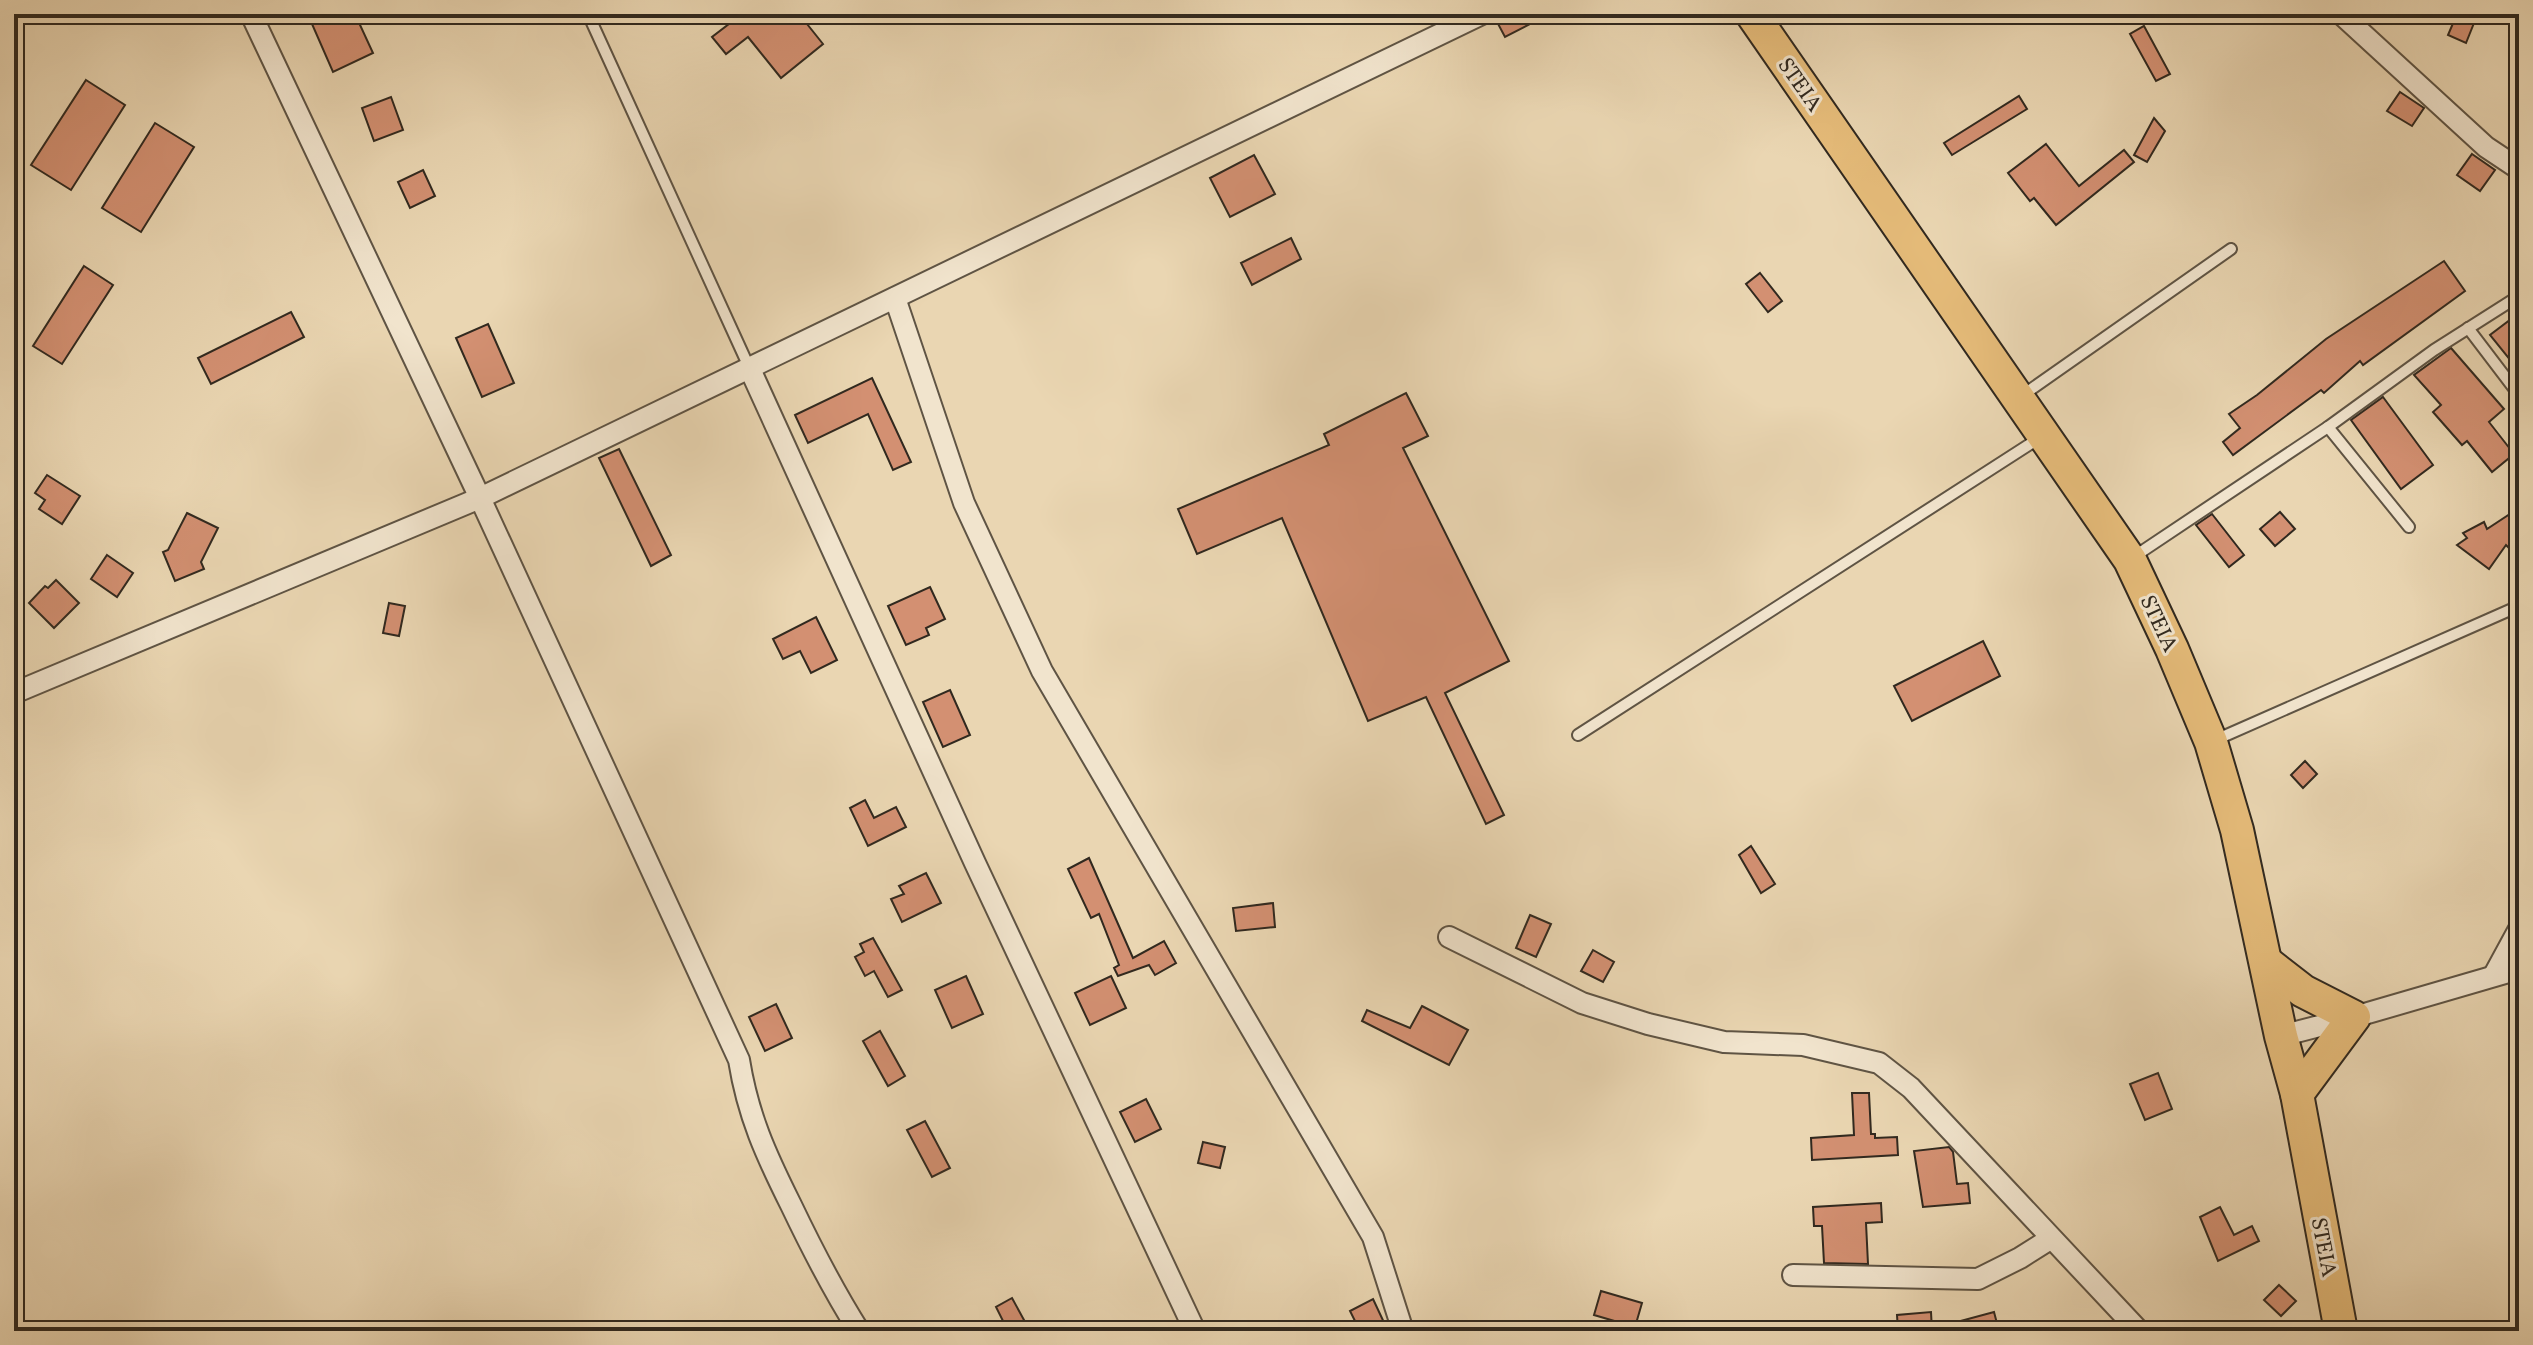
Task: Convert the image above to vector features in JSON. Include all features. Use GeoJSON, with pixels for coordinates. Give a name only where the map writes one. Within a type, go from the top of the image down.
{"type":"FeatureCollection","features":[{"type":"Feature","properties":{"kind":"main road","name":"STEIA"},"geometry":{"type":"LineString","coordinates":[[1752,14],[2130,560],[2172,649],[2211,742],[2237,830],[2281,1036],[2297,1094],[2341,1331]]}},
{"type":"Feature","properties":{"kind":"main road"},"geometry":{"type":"LineString","coordinates":[[2267,963],[2303,991],[2354,1017],[2297,1094]]}},
{"type":"Feature","properties":{"kind":"street"},"geometry":{"type":"LineString","coordinates":[[251,14],[480,498],[739,1060],[745,1099],[762,1145],[826,1279],[859,1331]]}},
{"type":"Feature","properties":{"kind":"street"},"geometry":{"type":"LineString","coordinates":[[14,693],[480,498],[1482,14]]}},
{"type":"Feature","properties":{"kind":"street"},"geometry":{"type":"LineString","coordinates":[[2341,14],[2486,147],[2519,169]]}},
{"type":"Feature","properties":{"kind":"street"},"geometry":{"type":"LineString","coordinates":[[895,298],[964,503],[1042,671],[1373,1237],[1403,1331]]}},
{"type":"Feature","properties":{"kind":"street"},"geometry":{"type":"LineString","coordinates":[[749,367],[975,863],[1195,1331]]}},
{"type":"Feature","properties":{"kind":"street"},"geometry":{"type":"LineString","coordinates":[[2494,975],[2519,929]]}},
{"type":"Feature","properties":{"kind":"street"},"geometry":{"type":"LineString","coordinates":[[1449,937],[1582,1003],[1648,1024],[1724,1042],[1803,1045],[1879,1063],[1911,1088],[2139,1331]]}},
{"type":"Feature","properties":{"kind":"street"},"geometry":{"type":"LineString","coordinates":[[2281,1036],[2519,969]]}},
{"type":"Feature","properties":{"kind":"street"},"geometry":{"type":"LineString","coordinates":[[1793,1275],[1978,1279],[2050,1239]]}},
{"type":"Feature","properties":{"kind":"lane"},"geometry":{"type":"LineString","coordinates":[[588,14],[749,367]]}},
{"type":"Feature","properties":{"kind":"lane"},"geometry":{"type":"LineString","coordinates":[[2019,398],[2231,249]]}},
{"type":"Feature","properties":{"kind":"lane"},"geometry":{"type":"LineString","coordinates":[[2130,560],[2519,296]]}},
{"type":"Feature","properties":{"kind":"lane"},"geometry":{"type":"LineString","coordinates":[[2468,328],[2519,395]]}},
{"type":"Feature","properties":{"kind":"lane"},"geometry":{"type":"LineString","coordinates":[[2328,427],[2409,527]]}},
{"type":"Feature","properties":{"kind":"lane"},"geometry":{"type":"LineString","coordinates":[[1578,735],[2044,435]]}},
{"type":"Feature","properties":{"kind":"lane"},"geometry":{"type":"LineString","coordinates":[[2211,742],[2519,606]]}},
{"type":"Feature","properties":{"kind":"building"},"geometry":{"type":"Polygon","coordinates":[[[333,14],[355,14],[373,53],[333,72],[312,24],[333,14]]]}},
{"type":"Feature","properties":{"kind":"building"},"geometry":{"type":"Polygon","coordinates":[[[742,14],[799,14],[823,44],[781,78],[748,37],[726,54],[712,37],[742,14]]]}},
{"type":"Feature","properties":{"kind":"building"},"geometry":{"type":"Polygon","coordinates":[[[1508,14],[1549,14],[1505,37],[1496,20],[1508,14]]]}},
{"type":"Feature","properties":{"kind":"building"},"geometry":{"type":"Polygon","coordinates":[[[2457,14],[2476,18],[2466,43],[2448,35],[2457,14]]]}},
{"type":"Feature","properties":{"kind":"building"},"geometry":{"type":"Polygon","coordinates":[[[2144,26],[2170,74],[2156,81],[2130,34],[2144,26]]]}},
{"type":"Feature","properties":{"kind":"building"},"geometry":{"type":"Polygon","coordinates":[[[86,80],[125,105],[71,190],[31,165],[86,80]]]}},
{"type":"Feature","properties":{"kind":"building"},"geometry":{"type":"Polygon","coordinates":[[[2400,92],[2424,108],[2412,126],[2387,111],[2400,92]]]}},
{"type":"Feature","properties":{"kind":"building"},"geometry":{"type":"Polygon","coordinates":[[[2019,96],[2027,109],[1952,155],[1944,143],[2019,96]]]}},
{"type":"Feature","properties":{"kind":"building"},"geometry":{"type":"Polygon","coordinates":[[[391,97],[403,130],[374,141],[362,108],[391,97]]]}},
{"type":"Feature","properties":{"kind":"building"},"geometry":{"type":"Polygon","coordinates":[[[2154,118],[2165,131],[2147,162],[2134,155],[2154,118]]]}},
{"type":"Feature","properties":{"kind":"building"},"geometry":{"type":"Polygon","coordinates":[[[155,123],[194,147],[141,232],[102,208],[155,123]]]}},
{"type":"Feature","properties":{"kind":"building"},"geometry":{"type":"Polygon","coordinates":[[[2046,144],[2079,186],[2124,150],[2134,162],[2056,225],[2034,198],[2030,201],[2008,173],[2046,144]]]}},
{"type":"Feature","properties":{"kind":"building"},"geometry":{"type":"Polygon","coordinates":[[[2472,154],[2495,170],[2480,191],[2457,175],[2472,154]]]}},
{"type":"Feature","properties":{"kind":"building"},"geometry":{"type":"Polygon","coordinates":[[[1254,155],[1275,194],[1230,217],[1210,178],[1254,155]]]}},
{"type":"Feature","properties":{"kind":"building"},"geometry":{"type":"Polygon","coordinates":[[[423,170],[435,196],[410,208],[398,182],[423,170]]]}},
{"type":"Feature","properties":{"kind":"building"},"geometry":{"type":"Polygon","coordinates":[[[1291,238],[1301,259],[1252,285],[1241,263],[1291,238]]]}},
{"type":"Feature","properties":{"kind":"building"},"geometry":{"type":"Polygon","coordinates":[[[2444,261],[2465,291],[2363,365],[2360,361],[2324,393],[2321,390],[2233,455],[2223,442],[2240,428],[2229,414],[2326,339],[2444,261]]]}},
{"type":"Feature","properties":{"kind":"building"},"geometry":{"type":"Polygon","coordinates":[[[84,266],[113,285],[62,364],[33,346],[84,266]]]}},
{"type":"Feature","properties":{"kind":"building"},"geometry":{"type":"Polygon","coordinates":[[[1760,273],[1782,301],[1768,312],[1746,284],[1760,273]]]}},
{"type":"Feature","properties":{"kind":"building"},"geometry":{"type":"Polygon","coordinates":[[[291,312],[304,337],[211,384],[198,358],[291,312]]]}},
{"type":"Feature","properties":{"kind":"building"},"geometry":{"type":"Polygon","coordinates":[[[2519,313],[2519,371],[2490,335],[2519,313]]]}},
{"type":"Feature","properties":{"kind":"building"},"geometry":{"type":"Polygon","coordinates":[[[488,324],[514,383],[482,397],[456,338],[488,324]]]}},
{"type":"Feature","properties":{"kind":"building"},"geometry":{"type":"Polygon","coordinates":[[[2451,348],[2504,409],[2489,422],[2514,454],[2492,472],[2467,441],[2462,445],[2433,412],[2441,405],[2414,375],[2451,348]]]}},
{"type":"Feature","properties":{"kind":"building"},"geometry":{"type":"Polygon","coordinates":[[[872,378],[911,462],[893,470],[868,414],[808,443],[795,415],[872,378]]]}},
{"type":"Feature","properties":{"kind":"building"},"geometry":{"type":"Polygon","coordinates":[[[1406,393],[1428,436],[1403,448],[1509,661],[1445,693],[1504,815],[1486,824],[1426,697],[1368,721],[1282,518],[1197,554],[1178,509],[1329,445],[1324,434],[1406,393]]]}},
{"type":"Feature","properties":{"kind":"building"},"geometry":{"type":"Polygon","coordinates":[[[2383,397],[2433,465],[2401,489],[2351,420],[2383,397]]]}},
{"type":"Feature","properties":{"kind":"building"},"geometry":{"type":"Polygon","coordinates":[[[619,449],[671,555],[651,566],[599,458],[619,449]]]}},
{"type":"Feature","properties":{"kind":"building"},"geometry":{"type":"Polygon","coordinates":[[[47,475],[80,496],[62,524],[39,509],[45,500],[35,493],[47,475]]]}},
{"type":"Feature","properties":{"kind":"building"},"geometry":{"type":"Polygon","coordinates":[[[2519,508],[2519,540],[2510,549],[2506,545],[2489,569],[2457,545],[2467,538],[2463,533],[2484,522],[2487,529],[2519,508]]]}},
{"type":"Feature","properties":{"kind":"building"},"geometry":{"type":"Polygon","coordinates":[[[2280,512],[2295,529],[2275,546],[2260,529],[2280,512]]]}},
{"type":"Feature","properties":{"kind":"building"},"geometry":{"type":"Polygon","coordinates":[[[187,513],[218,528],[201,562],[204,569],[175,581],[163,552],[168,550],[187,513]]]}},
{"type":"Feature","properties":{"kind":"building"},"geometry":{"type":"Polygon","coordinates":[[[2212,514],[2244,555],[2229,567],[2196,525],[2212,514]]]}},
{"type":"Feature","properties":{"kind":"building"},"geometry":{"type":"Polygon","coordinates":[[[107,555],[133,573],[117,597],[91,579],[107,555]]]}},
{"type":"Feature","properties":{"kind":"building"},"geometry":{"type":"Polygon","coordinates":[[[56,580],[79,603],[54,628],[29,603],[45,586],[48,588],[56,580]]]}},
{"type":"Feature","properties":{"kind":"building"},"geometry":{"type":"Polygon","coordinates":[[[930,587],[945,619],[926,628],[929,635],[906,645],[888,606],[930,587]]]}},
{"type":"Feature","properties":{"kind":"building"},"geometry":{"type":"Polygon","coordinates":[[[389,603],[405,606],[399,636],[383,633],[389,603]]]}},
{"type":"Feature","properties":{"kind":"building"},"geometry":{"type":"Polygon","coordinates":[[[816,617],[837,660],[811,673],[800,651],[783,659],[773,639],[816,617]]]}},
{"type":"Feature","properties":{"kind":"building"},"geometry":{"type":"Polygon","coordinates":[[[1983,641],[2000,676],[1912,721],[1894,686],[1983,641]]]}},
{"type":"Feature","properties":{"kind":"building"},"geometry":{"type":"Polygon","coordinates":[[[950,690],[970,735],[943,747],[923,702],[950,690]]]}},
{"type":"Feature","properties":{"kind":"building"},"geometry":{"type":"Polygon","coordinates":[[[2305,761],[2317,774],[2303,788],[2291,775],[2305,761]]]}},
{"type":"Feature","properties":{"kind":"building"},"geometry":{"type":"Polygon","coordinates":[[[865,800],[874,818],[896,807],[906,827],[868,846],[850,808],[865,800]]]}},
{"type":"Feature","properties":{"kind":"building"},"geometry":{"type":"Polygon","coordinates":[[[1751,846],[1775,884],[1761,893],[1739,855],[1751,846]]]}},
{"type":"Feature","properties":{"kind":"building"},"geometry":{"type":"Polygon","coordinates":[[[1089,858],[1133,958],[1164,941],[1176,963],[1155,975],[1149,965],[1118,976],[1114,968],[1119,965],[1099,914],[1091,918],[1068,869],[1089,858]]]}},
{"type":"Feature","properties":{"kind":"building"},"geometry":{"type":"Polygon","coordinates":[[[926,873],[941,903],[902,922],[891,899],[904,894],[899,886],[926,873]]]}},
{"type":"Feature","properties":{"kind":"building"},"geometry":{"type":"Polygon","coordinates":[[[1273,903],[1275,927],[1236,931],[1233,908],[1273,903]]]}},
{"type":"Feature","properties":{"kind":"building"},"geometry":{"type":"Polygon","coordinates":[[[1530,915],[1551,924],[1536,957],[1516,948],[1530,915]]]}},
{"type":"Feature","properties":{"kind":"building"},"geometry":{"type":"Polygon","coordinates":[[[873,938],[902,990],[888,997],[874,971],[865,976],[855,957],[864,952],[860,944],[873,938]]]}},
{"type":"Feature","properties":{"kind":"building"},"geometry":{"type":"Polygon","coordinates":[[[1593,950],[1614,962],[1603,982],[1581,971],[1593,950]]]}},
{"type":"Feature","properties":{"kind":"building"},"geometry":{"type":"Polygon","coordinates":[[[966,976],[983,1014],[952,1028],[935,990],[966,976]]]}},
{"type":"Feature","properties":{"kind":"building"},"geometry":{"type":"Polygon","coordinates":[[[1111,976],[1126,1008],[1090,1025],[1075,993],[1111,976]]]}},
{"type":"Feature","properties":{"kind":"building"},"geometry":{"type":"Polygon","coordinates":[[[776,1004],[792,1038],[765,1051],[749,1017],[776,1004]]]}},
{"type":"Feature","properties":{"kind":"building"},"geometry":{"type":"Polygon","coordinates":[[[1422,1006],[1468,1030],[1449,1065],[1362,1021],[1367,1010],[1410,1028],[1422,1006]]]}},
{"type":"Feature","properties":{"kind":"building"},"geometry":{"type":"Polygon","coordinates":[[[880,1031],[905,1076],[888,1086],[863,1041],[880,1031]]]}},
{"type":"Feature","properties":{"kind":"building"},"geometry":{"type":"Polygon","coordinates":[[[2158,1073],[2172,1109],[2145,1120],[2130,1084],[2158,1073]]]}},
{"type":"Feature","properties":{"kind":"building"},"geometry":{"type":"Polygon","coordinates":[[[1852,1093],[1869,1093],[1871,1134],[1875,1134],[1875,1138],[1897,1137],[1898,1155],[1812,1160],[1811,1138],[1854,1135],[1852,1093]]]}},
{"type":"Feature","properties":{"kind":"building"},"geometry":{"type":"Polygon","coordinates":[[[1146,1099],[1161,1129],[1135,1142],[1120,1112],[1146,1099]]]}},
{"type":"Feature","properties":{"kind":"building"},"geometry":{"type":"Polygon","coordinates":[[[925,1121],[950,1168],[932,1177],[907,1130],[925,1121]]]}},
{"type":"Feature","properties":{"kind":"building"},"geometry":{"type":"Polygon","coordinates":[[[1203,1142],[1225,1147],[1220,1168],[1198,1163],[1203,1142]]]}},
{"type":"Feature","properties":{"kind":"building"},"geometry":{"type":"Polygon","coordinates":[[[1949,1147],[1953,1152],[1957,1184],[1968,1183],[1970,1203],[1923,1207],[1914,1151],[1949,1147]]]}},
{"type":"Feature","properties":{"kind":"building"},"geometry":{"type":"Polygon","coordinates":[[[1881,1203],[1882,1222],[1866,1223],[1868,1264],[1824,1263],[1822,1226],[1814,1226],[1813,1207],[1881,1203]]]}},
{"type":"Feature","properties":{"kind":"building"},"geometry":{"type":"Polygon","coordinates":[[[2220,1207],[2234,1235],[2252,1226],[2259,1241],[2218,1261],[2200,1217],[2220,1207]]]}},
{"type":"Feature","properties":{"kind":"building"},"geometry":{"type":"Polygon","coordinates":[[[2279,1285],[2296,1301],[2281,1316],[2264,1300],[2279,1285]]]}},
{"type":"Feature","properties":{"kind":"building"},"geometry":{"type":"Polygon","coordinates":[[[1601,1291],[1642,1303],[1635,1327],[1594,1315],[1601,1291]]]}},
{"type":"Feature","properties":{"kind":"building"},"geometry":{"type":"Polygon","coordinates":[[[1012,1298],[1030,1331],[1008,1331],[996,1307],[1012,1298]]]}},
{"type":"Feature","properties":{"kind":"building"},"geometry":{"type":"Polygon","coordinates":[[[1373,1299],[1388,1331],[1360,1331],[1350,1311],[1373,1299]]]}},
{"type":"Feature","properties":{"kind":"building"},"geometry":{"type":"Polygon","coordinates":[[[1931,1312],[1932,1331],[1898,1331],[1897,1315],[1931,1312]]]}},
{"type":"Feature","properties":{"kind":"building"},"geometry":{"type":"Polygon","coordinates":[[[1994,1312],[1999,1331],[1943,1331],[1942,1326],[1994,1312]]]}}]}
